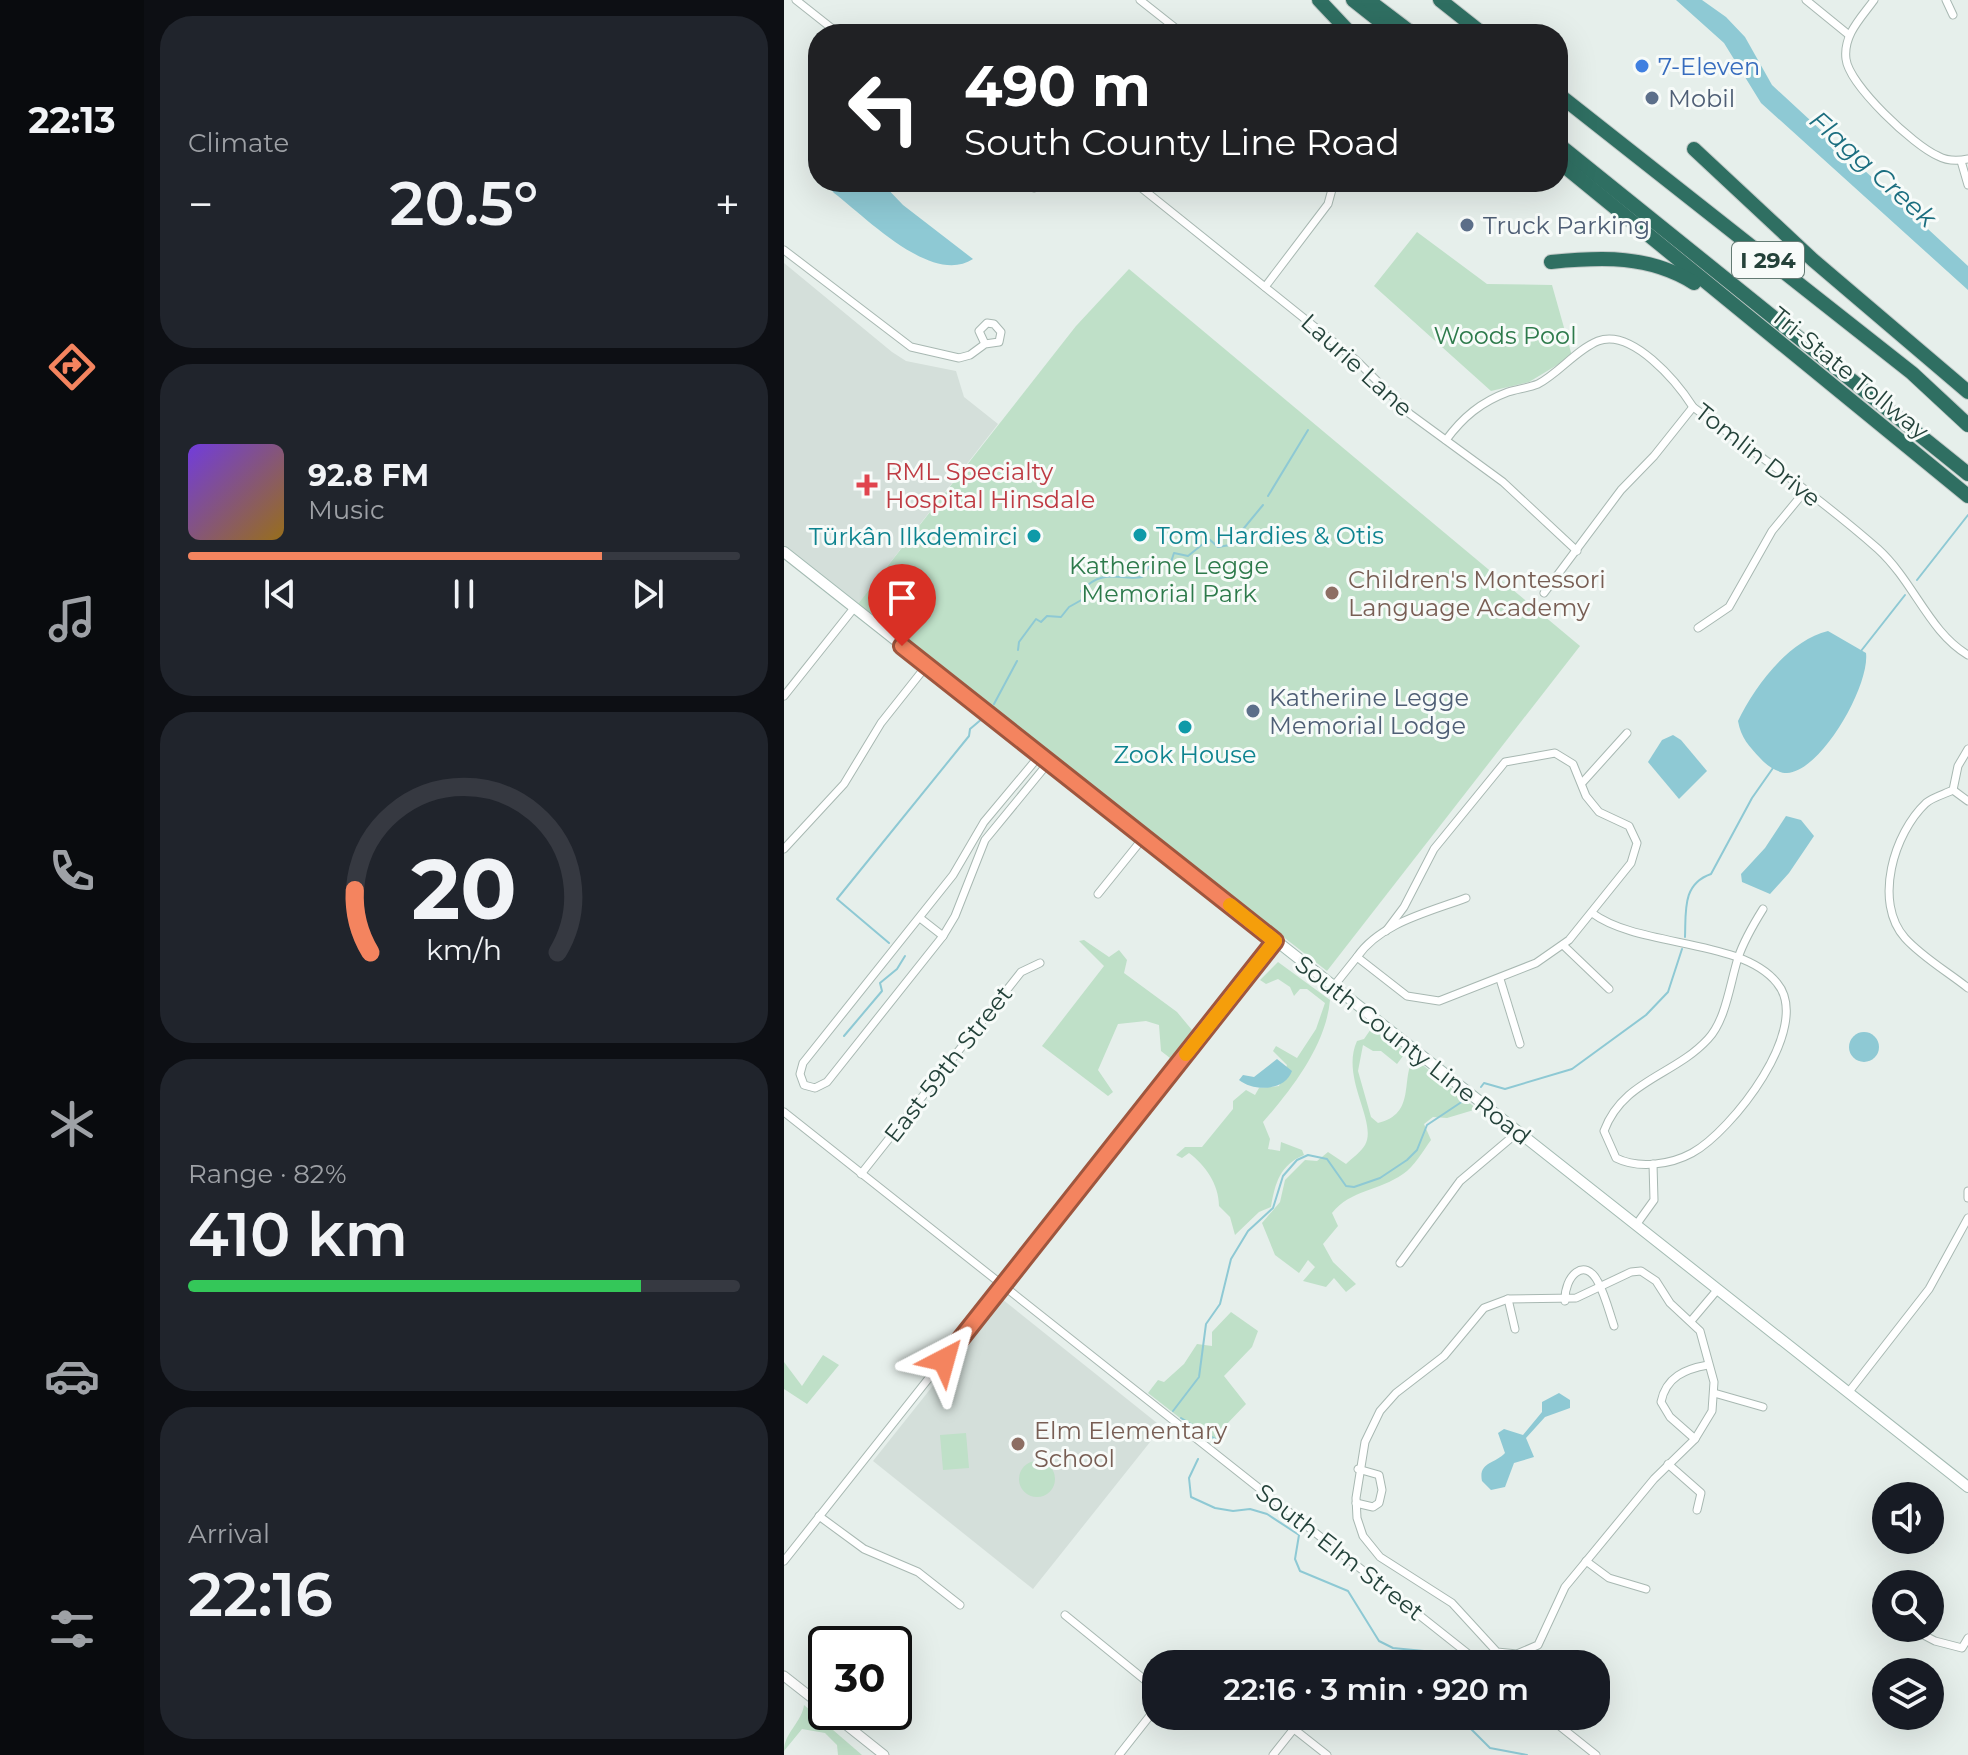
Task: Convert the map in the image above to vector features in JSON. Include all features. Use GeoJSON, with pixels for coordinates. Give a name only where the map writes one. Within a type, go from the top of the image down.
{"type":"FeatureCollection","features":[{"type":"Feature","properties":{"kind":"highway"},"geometry":{"type":"LineString","coordinates":[[1319,0],[1342,24]]}},
{"type":"Feature","properties":{"kind":"highway"},"geometry":{"type":"LineString","coordinates":[[1353,0],[1383,24]]}},
{"type":"Feature","properties":{"kind":"highway"},"geometry":{"type":"LineString","coordinates":[[1368,0],[1400,24]]}},
{"type":"Feature","properties":{"kind":"highway"},"geometry":{"type":"LineString","coordinates":[[1440,0],[1470,24]]}},
{"type":"Feature","properties":{"kind":"highway","name":"Tri-State Tollway"},"geometry":{"type":"LineString","coordinates":[[1568,102],[1912,373],[1968,425]]}},
{"type":"Feature","properties":{"kind":"highway"},"geometry":{"type":"LineString","coordinates":[[1694,149],[1813,260],[1968,392]]}},
{"type":"Feature","properties":{"kind":"highway","name":"Tri-State Tollway"},"geometry":{"type":"LineString","coordinates":[[1568,152],[1968,474]]}},
{"type":"Feature","properties":{"kind":"highway","name":"Tri-State Tollway"},"geometry":{"type":"LineString","coordinates":[[1568,169],[1968,496]]}},
{"type":"Feature","properties":{"kind":"highway"},"geometry":{"type":"LineString","coordinates":[[1551,262],[1632,259],[1676,272],[1732,306]]}},
{"type":"Feature","properties":{"kind":"highway"},"geometry":{"type":"LineString","coordinates":[[1912,373],[1968,413]]}},
{"type":"Feature","properties":{"kind":"main road","name":"South County Line Road"},"geometry":{"type":"LineString","coordinates":[[784,552],[1968,1487]]}},
{"type":"Feature","properties":{"kind":"street"},"geometry":{"type":"LineString","coordinates":[[796,0],[826,24]]}},
{"type":"Feature","properties":{"kind":"street"},"geometry":{"type":"LineString","coordinates":[[1140,0],[1170,24]]}},
{"type":"Feature","properties":{"kind":"street"},"geometry":{"type":"LineString","coordinates":[[1806,0],[1849,35]]}},
{"type":"Feature","properties":{"kind":"street"},"geometry":{"type":"LineString","coordinates":[[1874,0],[1849,35],[1842,59],[1859,87],[1922,145],[1938,156],[1964,160],[1968,185]]}},
{"type":"Feature","properties":{"kind":"street"},"geometry":{"type":"LineString","coordinates":[[1946,0],[1953,15]]}},
{"type":"Feature","properties":{"kind":"street","name":"Laurie Lane"},"geometry":{"type":"LineString","coordinates":[[1146,192],[1356,360],[1410,414],[1503,482],[1577,551]]}},
{"type":"Feature","properties":{"kind":"street"},"geometry":{"type":"LineString","coordinates":[[1265,287],[1328,204],[1331,192]]}},
{"type":"Feature","properties":{"kind":"street"},"geometry":{"type":"LineString","coordinates":[[784,250],[911,347],[959,358],[970,355],[985,344]]}},
{"type":"Feature","properties":{"kind":"street","name":"Tomlin Drive"},"geometry":{"type":"LineString","coordinates":[[1446,440],[1460,421],[1484,402],[1537,384],[1596,342],[1613,338],[1641,352],[1681,388],[1693,407],[1878,549],[1906,577],[1945,638],[1968,655]]}},
{"type":"Feature","properties":{"kind":"street"},"geometry":{"type":"LineString","coordinates":[[1544,593],[1621,490],[1654,456],[1693,407]]}},
{"type":"Feature","properties":{"kind":"street"},"geometry":{"type":"LineString","coordinates":[[1698,628],[1729,607],[1772,531],[1805,491]]}},
{"type":"Feature","properties":{"kind":"street"},"geometry":{"type":"LineString","coordinates":[[784,696],[854,608]]}},
{"type":"Feature","properties":{"kind":"street"},"geometry":{"type":"LineString","coordinates":[[784,849],[844,784],[881,723],[927,665]]}},
{"type":"Feature","properties":{"kind":"street"},"geometry":{"type":"LineString","coordinates":[[1582,783],[1627,733]]}},
{"type":"Feature","properties":{"kind":"street"},"geometry":{"type":"LineString","coordinates":[[1968,749],[1954,786],[1928,801],[1906,827],[1887,891],[1891,914],[1904,937],[1968,988]]}},
{"type":"Feature","properties":{"kind":"street"},"geometry":{"type":"LineString","coordinates":[[1357,957],[1407,996],[1439,1001],[1459,996],[1544,959],[1563,945],[1631,863],[1637,843],[1629,826],[1599,812],[1573,764],[1555,753],[1505,762],[1434,849],[1404,907],[1386,931]]}},
{"type":"Feature","properties":{"kind":"street"},"geometry":{"type":"LineString","coordinates":[[1045,759],[985,840],[955,916],[943,936],[827,1082],[815,1088],[804,1085],[800,1074],[803,1063],[953,875],[984,822],[1045,759]]}},
{"type":"Feature","properties":{"kind":"street"},"geometry":{"type":"LineString","coordinates":[[1954,786],[1968,801]]}},
{"type":"Feature","properties":{"kind":"street"},"geometry":{"type":"LineString","coordinates":[[1098,894],[1144,837]]}},
{"type":"Feature","properties":{"kind":"street"},"geometry":{"type":"LineString","coordinates":[[1333,987],[1366,944],[1417,916],[1466,898]]}},
{"type":"Feature","properties":{"kind":"street"},"geometry":{"type":"LineString","coordinates":[[1404,907],[1417,916]]}},
{"type":"Feature","properties":{"kind":"street"},"geometry":{"type":"LineString","coordinates":[[1592,913],[1625,931],[1737,959],[1769,975],[1783,992],[1786,1023],[1777,1050],[1752,1092],[1712,1138],[1684,1157],[1653,1164],[1625,1162],[1616,1158],[1604,1131],[1611,1113],[1642,1082],[1709,1038],[1725,1003],[1737,959],[1763,909]]}},
{"type":"Feature","properties":{"kind":"street"},"geometry":{"type":"LineString","coordinates":[[920,918],[943,936]]}},
{"type":"Feature","properties":{"kind":"street"},"geometry":{"type":"LineString","coordinates":[[784,1561],[1275,941]]}},
{"type":"Feature","properties":{"kind":"street"},"geometry":{"type":"LineString","coordinates":[[1563,945],[1609,989]]}},
{"type":"Feature","properties":{"kind":"street","name":"East 59th Street"},"geometry":{"type":"LineString","coordinates":[[861,1174],[1021,972],[1040,963]]}},
{"type":"Feature","properties":{"kind":"street"},"geometry":{"type":"LineString","coordinates":[[1500,979],[1520,1044]]}},
{"type":"Feature","properties":{"kind":"street","name":"South Elm Street"},"geometry":{"type":"LineString","coordinates":[[784,1112],[1463,1650]]}},
{"type":"Feature","properties":{"kind":"street"},"geometry":{"type":"LineString","coordinates":[[1400,1263],[1460,1181],[1518,1132]]}},
{"type":"Feature","properties":{"kind":"street"},"geometry":{"type":"LineString","coordinates":[[1636,1225],[1654,1200],[1653,1164]]}},
{"type":"Feature","properties":{"kind":"street"},"geometry":{"type":"LineString","coordinates":[[1968,1191],[1968,1198]]}},
{"type":"Feature","properties":{"kind":"street"},"geometry":{"type":"LineString","coordinates":[[1848,1393],[1929,1289],[1968,1218]]}},
{"type":"Feature","properties":{"kind":"street"},"geometry":{"type":"LineString","coordinates":[[1565,1301],[1564,1283],[1580,1271],[1589,1272],[1600,1287],[1614,1326]]}},
{"type":"Feature","properties":{"kind":"street"},"geometry":{"type":"LineString","coordinates":[[1641,1271],[1650,1275],[1670,1303],[1700,1331],[1714,1393],[1712,1411],[1695,1439],[1668,1464],[1558,1598],[1538,1645],[1517,1654],[1497,1652],[1446,1598],[1380,1557],[1363,1536],[1356,1503],[1358,1469],[1371,1428],[1388,1402],[1444,1356],[1477,1313],[1508,1299],[1565,1301],[1631,1272],[1641,1271]]}},
{"type":"Feature","properties":{"kind":"street"},"geometry":{"type":"LineString","coordinates":[[1691,1321],[1718,1289]]}},
{"type":"Feature","properties":{"kind":"street"},"geometry":{"type":"LineString","coordinates":[[1508,1299],[1515,1329]]}},
{"type":"Feature","properties":{"kind":"street"},"geometry":{"type":"LineString","coordinates":[[1695,1439],[1670,1417],[1661,1402],[1666,1387],[1678,1374],[1708,1365]]}},
{"type":"Feature","properties":{"kind":"street"},"geometry":{"type":"LineString","coordinates":[[1714,1393],[1763,1407]]}},
{"type":"Feature","properties":{"kind":"street"},"geometry":{"type":"LineString","coordinates":[[1668,1464],[1701,1493],[1697,1510]]}},
{"type":"Feature","properties":{"kind":"street"},"geometry":{"type":"LineString","coordinates":[[1356,1503],[1373,1507],[1379,1503],[1382,1490],[1379,1475],[1358,1469]]}},
{"type":"Feature","properties":{"kind":"street"},"geometry":{"type":"LineString","coordinates":[[819,1516],[864,1549],[918,1572],[960,1605]]}},
{"type":"Feature","properties":{"kind":"street"},"geometry":{"type":"LineString","coordinates":[[1586,1561],[1609,1578],[1646,1589]]}},
{"type":"Feature","properties":{"kind":"street"},"geometry":{"type":"LineString","coordinates":[[1065,1615],[1142,1678]]}},
{"type":"Feature","properties":{"kind":"street"},"geometry":{"type":"LineString","coordinates":[[1941,1642],[1962,1648],[1968,1638]]}},
{"type":"Feature","properties":{"kind":"street"},"geometry":{"type":"LineString","coordinates":[[784,1676],[808,1695]]}},
{"type":"Feature","properties":{"kind":"street"},"geometry":{"type":"LineString","coordinates":[[1119,1755],[1142,1726]]}},
{"type":"Feature","properties":{"kind":"street"},"geometry":{"type":"LineString","coordinates":[[852,1730],[881,1754]]}},
{"type":"Feature","properties":{"kind":"street"},"geometry":{"type":"LineString","coordinates":[[1273,1755],[1293,1730]]}},
{"type":"Feature","properties":{"kind":"street"},"geometry":{"type":"LineString","coordinates":[[1295,1730],[1327,1755]]}},
{"type":"Feature","properties":{"kind":"street"},"geometry":{"type":"LineString","coordinates":[[1565,1730],[1596,1755]]}},
{"type":"Feature","properties":{"kind":"shaded area","name":"RML Specialty Hospital Hinsdale"},"geometry":{"type":"Polygon","coordinates":[[[784,263],[906,361],[956,371],[964,397],[998,424],[857,605],[784,546],[784,263]]]}},
{"type":"Feature","properties":{"kind":"shaded area","name":"Elm Elementary School"},"geometry":{"type":"Polygon","coordinates":[[[1002,1299],[1162,1427],[1033,1589],[873,1461],[1002,1299]]]}},
{"type":"Feature","properties":{"kind":"green space","name":"Woods Pool"},"geometry":{"type":"Polygon","coordinates":[[[1417,232],[1487,284],[1552,285],[1572,356],[1529,382],[1491,391],[1374,286],[1417,232]]]}},
{"type":"Feature","properties":{"kind":"green space","name":"Katherine Legge Memorial Park"},"geometry":{"type":"Polygon","coordinates":[[[1129,269],[1580,646],[1327,971],[857,605],[1076,326],[1129,269]]]}},
{"type":"Feature","properties":{"kind":"green space"},"geometry":{"type":"Polygon","coordinates":[[[1084,940],[1109,957],[1119,950],[1127,960],[1124,973],[1177,1012],[1192,1030],[1170,1058],[1161,1051],[1159,1025],[1146,1021],[1118,1024],[1098,1070],[1113,1092],[1108,1096],[1042,1046],[1104,966],[1079,941],[1084,940]]]}},
{"type":"Feature","properties":{"kind":"green space"},"geometry":{"type":"Polygon","coordinates":[[[1278,962],[1330,1000],[1315,1050],[1296,1081],[1263,1122],[1270,1139],[1268,1149],[1280,1151],[1281,1142],[1302,1150],[1304,1155],[1289,1164],[1280,1176],[1271,1207],[1259,1212],[1235,1235],[1230,1217],[1219,1206],[1217,1190],[1206,1169],[1189,1153],[1182,1158],[1176,1155],[1185,1147],[1202,1147],[1233,1109],[1233,1101],[1246,1090],[1255,1095],[1259,1088],[1279,1086],[1287,1065],[1273,1051],[1276,1046],[1297,1058],[1316,1029],[1325,1003],[1307,989],[1300,989],[1294,996],[1290,987],[1278,979],[1266,984],[1260,980],[1278,962]]]}},
{"type":"Feature","properties":{"kind":"green space"},"geometry":{"type":"Polygon","coordinates":[[[1373,1026],[1406,1052],[1397,1064],[1381,1051],[1373,1051],[1363,1045],[1358,1071],[1371,1117],[1378,1123],[1398,1112],[1403,1104],[1414,1058],[1477,1109],[1447,1118],[1433,1117],[1424,1124],[1431,1140],[1407,1171],[1394,1180],[1347,1200],[1332,1213],[1338,1226],[1323,1244],[1333,1262],[1356,1284],[1346,1292],[1334,1278],[1326,1287],[1303,1281],[1315,1267],[1308,1260],[1299,1273],[1275,1255],[1262,1223],[1280,1202],[1285,1180],[1305,1160],[1317,1161],[1328,1152],[1346,1164],[1365,1145],[1367,1124],[1355,1084],[1353,1055],[1357,1041],[1364,1039],[1373,1026]]]}},
{"type":"Feature","properties":{"kind":"green space"},"geometry":{"type":"Polygon","coordinates":[[[1231,1312],[1258,1331],[1252,1347],[1224,1376],[1246,1404],[1224,1427],[1225,1439],[1217,1447],[1148,1393],[1158,1380],[1164,1382],[1184,1364],[1197,1344],[1212,1346],[1212,1332],[1231,1312]]]}},
{"type":"Feature","properties":{"kind":"green space"},"geometry":{"type":"Polygon","coordinates":[[[823,1355],[839,1365],[807,1404],[784,1389],[784,1362],[802,1386],[823,1355]]]}},
{"type":"Feature","properties":{"kind":"green space"},"geometry":{"type":"Polygon","coordinates":[[[966,1433],[969,1468],[943,1470],[940,1435],[966,1433]]]}},
{"type":"Feature","properties":{"kind":"green space"},"geometry":{"type":"Polygon","coordinates":[[[1037,1461],[1050,1466],[1055,1479],[1050,1492],[1037,1497],[1024,1492],[1019,1479],[1024,1466],[1037,1461]]]}},
{"type":"Feature","properties":{"kind":"green space"},"geometry":{"type":"Polygon","coordinates":[[[804,1705],[808,1708],[808,1730],[833,1730],[862,1755],[838,1755],[837,1745],[825,1733],[802,1729],[784,1751],[804,1705]]]}},
{"type":"Feature","properties":{"kind":"water"},"geometry":{"type":"Polygon","coordinates":[[[1676,0],[1702,0],[1726,17],[1745,37],[1772,85],[1968,266],[1968,290],[1761,103],[1724,43],[1676,0]]]}},
{"type":"Feature","properties":{"kind":"water"},"geometry":{"type":"Polygon","coordinates":[[[891,192],[973,259],[957,265],[939,264],[920,257],[900,246],[834,193],[891,192]]]}},
{"type":"Feature","properties":{"kind":"water"},"geometry":{"type":"Polygon","coordinates":[[[1828,631],[1866,653],[1860,685],[1841,724],[1815,758],[1801,769],[1779,772],[1749,746],[1738,721],[1763,680],[1786,655],[1813,636],[1828,631]]]}},
{"type":"Feature","properties":{"kind":"water"},"geometry":{"type":"Polygon","coordinates":[[[1673,735],[1707,771],[1679,799],[1648,762],[1662,740],[1673,735]]]}},
{"type":"Feature","properties":{"kind":"water"},"geometry":{"type":"Polygon","coordinates":[[[1786,816],[1801,820],[1814,836],[1789,873],[1770,894],[1742,882],[1741,874],[1765,848],[1786,816]]]}},
{"type":"Feature","properties":{"kind":"water"},"geometry":{"type":"Polygon","coordinates":[[[1864,1032],[1875,1036],[1879,1047],[1875,1058],[1864,1062],[1853,1058],[1849,1047],[1853,1036],[1864,1032]]]}},
{"type":"Feature","properties":{"kind":"water"},"geometry":{"type":"Polygon","coordinates":[[[1277,1059],[1292,1071],[1283,1083],[1261,1088],[1239,1080],[1243,1075],[1254,1077],[1277,1059]]]}},
{"type":"Feature","properties":{"kind":"water"},"geometry":{"type":"Polygon","coordinates":[[[1559,1393],[1570,1400],[1570,1408],[1545,1417],[1526,1438],[1534,1457],[1514,1463],[1505,1487],[1491,1490],[1482,1481],[1481,1475],[1485,1467],[1505,1453],[1498,1433],[1504,1429],[1523,1435],[1542,1412],[1542,1402],[1559,1393]]]}},
{"type":"Feature","properties":{"kind":"waterway"},"geometry":{"type":"LineString","coordinates":[[1268,496],[1308,430]]}},
{"type":"Feature","properties":{"kind":"waterway"},"geometry":{"type":"LineString","coordinates":[[1018,650],[1019,642],[1036,619],[1041,622],[1047,616],[1061,617],[1069,607],[1085,598],[1081,591],[1097,579],[1142,577],[1152,562],[1170,565],[1174,553],[1188,556],[1209,539],[1218,547],[1230,545],[1263,505]]}},
{"type":"Feature","properties":{"kind":"waterway"},"geometry":{"type":"LineString","coordinates":[[1917,580],[1968,515]]}},
{"type":"Feature","properties":{"kind":"waterway"},"geometry":{"type":"LineString","coordinates":[[1861,651],[1905,595]]}},
{"type":"Feature","properties":{"kind":"waterway"},"geometry":{"type":"LineString","coordinates":[[994,704],[1017,661]]}},
{"type":"Feature","properties":{"kind":"waterway"},"geometry":{"type":"LineString","coordinates":[[889,943],[837,899],[969,736],[970,729],[983,718]]}},
{"type":"Feature","properties":{"kind":"waterway"},"geometry":{"type":"LineString","coordinates":[[1685,937],[1690,891],[1711,874],[1752,798],[1773,768]]}},
{"type":"Feature","properties":{"kind":"waterway"},"geometry":{"type":"LineString","coordinates":[[1481,1087],[1484,1083],[1505,1089],[1572,1069],[1646,1015],[1668,992],[1682,949]]}},
{"type":"Feature","properties":{"kind":"waterway"},"geometry":{"type":"LineString","coordinates":[[844,1036],[882,991],[880,983],[897,969],[905,956]]}},
{"type":"Feature","properties":{"kind":"waterway"},"geometry":{"type":"LineString","coordinates":[[1173,1411],[1199,1377],[1206,1324],[1220,1304],[1231,1259],[1248,1231],[1273,1208],[1283,1176],[1297,1160],[1308,1155],[1327,1159],[1346,1186],[1354,1187],[1380,1178],[1417,1150],[1427,1125],[1466,1099]]}},
{"type":"Feature","properties":{"kind":"waterway"},"geometry":{"type":"LineString","coordinates":[[1181,1418],[1217,1440]]}},
{"type":"Feature","properties":{"kind":"waterway"},"geometry":{"type":"LineString","coordinates":[[1198,1459],[1189,1478],[1191,1497],[1215,1508],[1233,1511],[1250,1509],[1267,1514],[1299,1535],[1295,1559],[1300,1571],[1348,1591],[1379,1641],[1393,1648],[1414,1650]]}},
{"type":"Feature","properties":{"kind":"waterway"},"geometry":{"type":"LineString","coordinates":[[1472,1730],[1490,1748],[1527,1755]]}},
{"type":"Feature","properties":{"kind":"slow traffic"},"geometry":{"type":"LineString","coordinates":[[1186,1054],[1275,941],[1230,905]]}},
{"type":"Feature","properties":{"kind":"place","name":"7-Eleven"},"geometry":{"type":"Point","coordinates":[1642,66]}},
{"type":"Feature","properties":{"kind":"place","name":"Mobil"},"geometry":{"type":"Point","coordinates":[1652,98]}},
{"type":"Feature","properties":{"kind":"place","name":"Truck Parking"},"geometry":{"type":"Point","coordinates":[1467,225]}},
{"type":"Feature","properties":{"kind":"place","name":"RML Specialty Hospital Hinsdale"},"geometry":{"type":"Point","coordinates":[867,485]}},
{"type":"Feature","properties":{"kind":"place","name":"Tom Hardies & Otis"},"geometry":{"type":"Point","coordinates":[1140,535]}},
{"type":"Feature","properties":{"kind":"place","name":"Türkân Ilkdemirci"},"geometry":{"type":"Point","coordinates":[1034,536]}},
{"type":"Feature","properties":{"kind":"place","name":"Children's Montessori Language Academy"},"geometry":{"type":"Point","coordinates":[1332,593]}},
{"type":"Feature","properties":{"kind":"place","name":"Katherine Legge Memorial Lodge"},"geometry":{"type":"Point","coordinates":[1253,711]}},
{"type":"Feature","properties":{"kind":"place","name":"Zook House"},"geometry":{"type":"Point","coordinates":[1185,727]}},
{"type":"Feature","properties":{"kind":"place","name":"Elm Elementary School"},"geometry":{"type":"Point","coordinates":[1018,1444]}},
{"type":"Feature","properties":{"kind":"route"},"geometry":{"type":"LineString","coordinates":[[902,646],[1275,941],[944,1360]]}},
{"type":"Feature","properties":{"kind":"water label","name":"Flagg Creek"},"geometry":{"type":"Point","coordinates":[1873,169]}}]}
